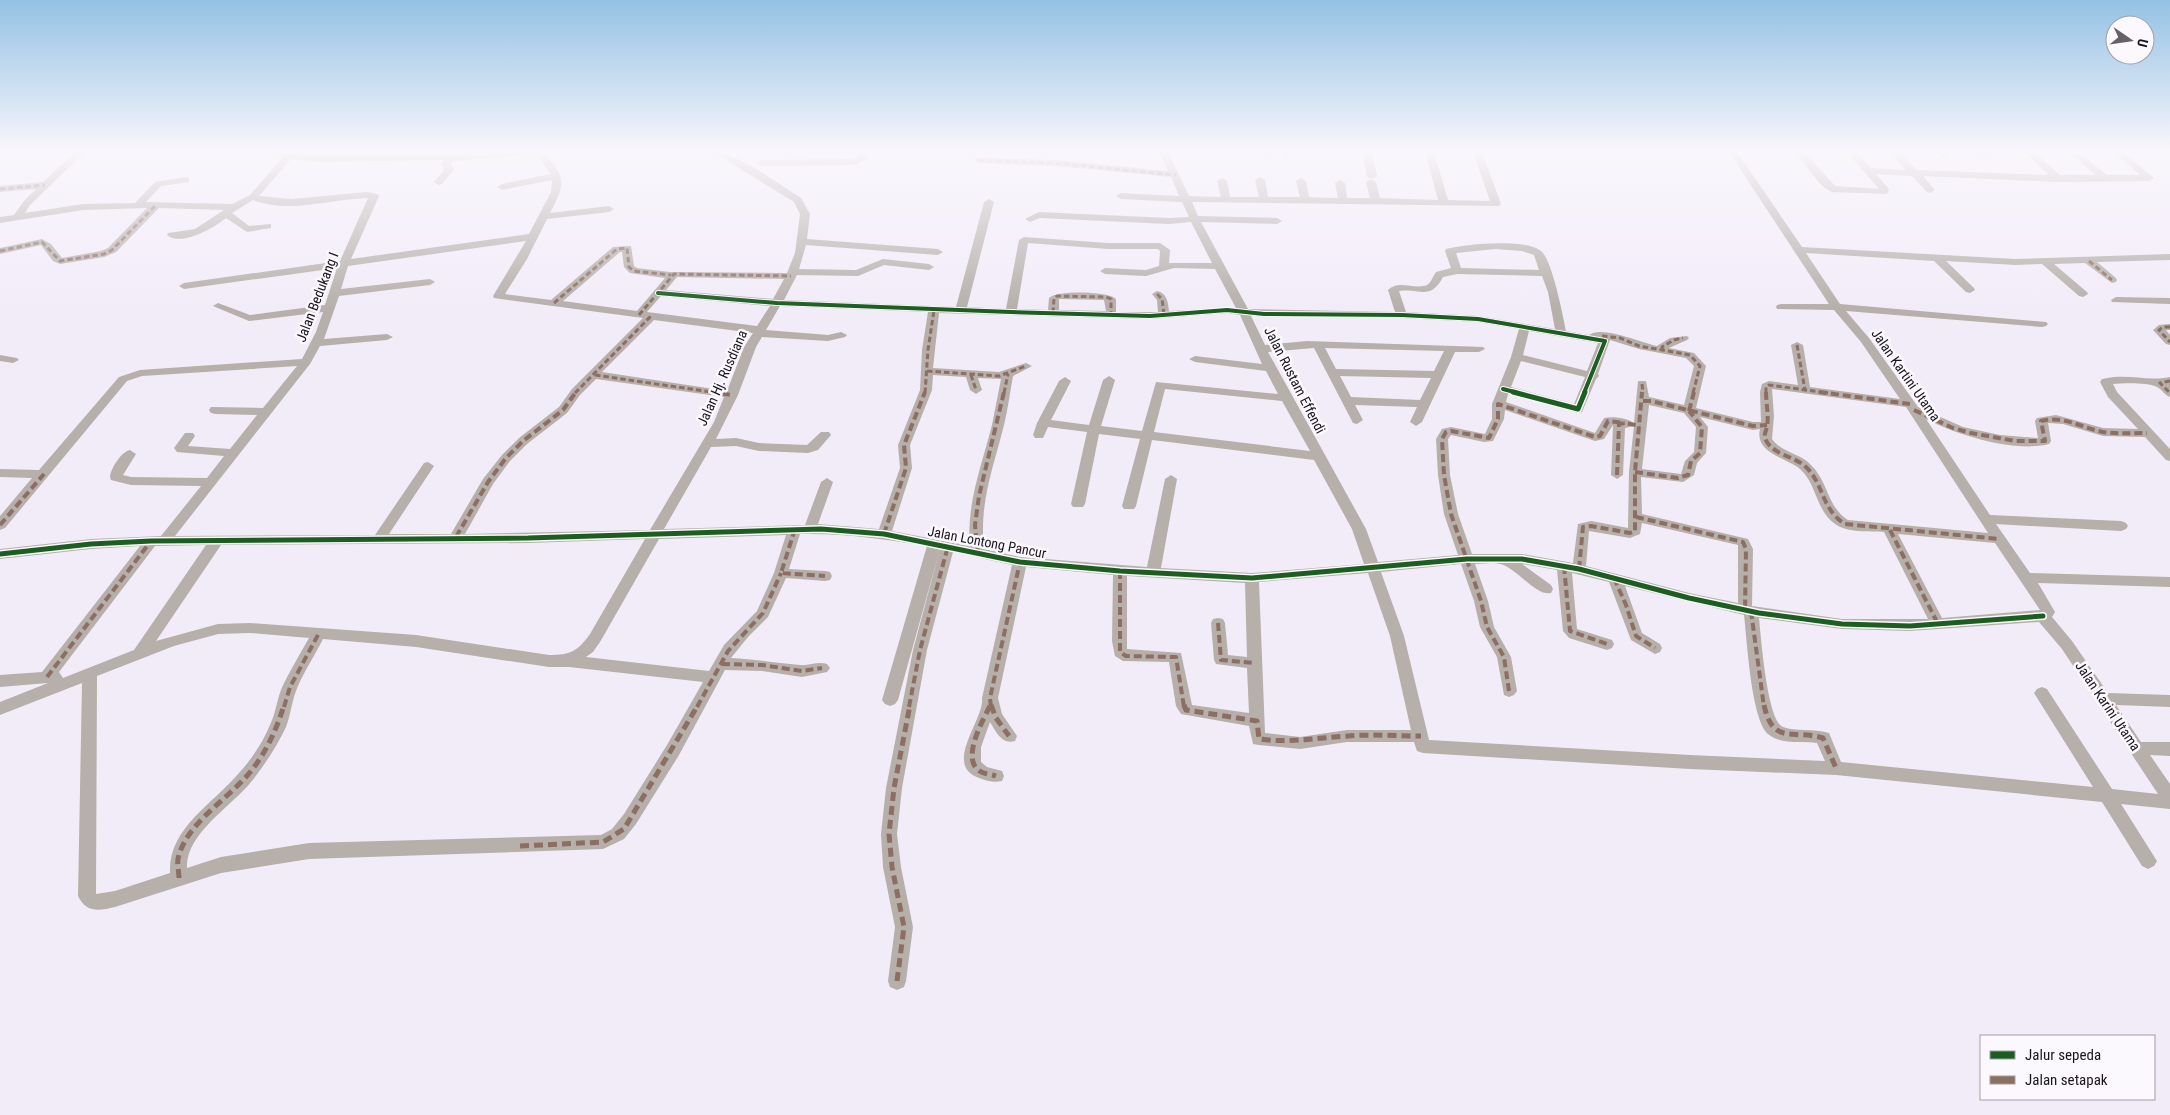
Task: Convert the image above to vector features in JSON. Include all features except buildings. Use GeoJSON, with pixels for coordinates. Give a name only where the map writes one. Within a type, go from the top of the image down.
{"type":"FeatureCollection","features":[{"type":"Feature","properties":{"kind":"street"},"geometry":{"type":"LineString","coordinates":[[17,217],[26,204]]}},
{"type":"Feature","properties":{"kind":"street"},"geometry":{"type":"LineString","coordinates":[[172,235],[199,231],[241,204]]}},
{"type":"Feature","properties":{"kind":"street","name":"Jalan Bedukang I"},"geometry":{"type":"LineString","coordinates":[[47,677],[306,362],[317,343],[344,263],[371,204]]}},
{"type":"Feature","properties":{"kind":"street"},"geometry":{"type":"LineString","coordinates":[[550,204],[522,259],[498,296],[809,339],[804,347]]}},
{"type":"Feature","properties":{"kind":"street","name":"Jalan Hj. Rusdiana"},"geometry":{"type":"LineString","coordinates":[[569,661],[588,648],[595,638],[720,422],[750,347],[792,274],[802,242],[805,214],[800,204]]}},
{"type":"Feature","properties":{"kind":"street"},"geometry":{"type":"LineString","coordinates":[[960,311],[988,204]]}},
{"type":"Feature","properties":{"kind":"street","name":"Jalan Rustam Effendi"},"geometry":{"type":"LineString","coordinates":[[1189,204],[1218,266],[1244,312],[1270,368],[1359,529],[1397,636],[1421,736]]}},
{"type":"Feature","properties":{"kind":"street","name":"Jalan Kartini Utama"},"geometry":{"type":"LineString","coordinates":[[1768,204],[1837,307],[1864,340],[1912,407],[1999,540],[2047,607],[2048,612],[2043,616]]}},
{"type":"Feature","properties":{"kind":"street"},"geometry":{"type":"LineString","coordinates":[[0,251],[42,242],[48,245],[60,261],[104,254],[112,250],[156,205]]}},
{"type":"Feature","properties":{"kind":"street"},"geometry":{"type":"LineString","coordinates":[[0,220],[70,208],[156,205],[230,210],[247,229],[267,226]]}},
{"type":"Feature","properties":{"kind":"street"},"geometry":{"type":"LineString","coordinates":[[543,217],[609,209]]}},
{"type":"Feature","properties":{"kind":"street"},"geometry":{"type":"LineString","coordinates":[[1030,219],[1040,215],[1169,221],[1196,219],[1277,221]]}},
{"type":"Feature","properties":{"kind":"street"},"geometry":{"type":"LineString","coordinates":[[184,286],[533,237]]}},
{"type":"Feature","properties":{"kind":"street"},"geometry":{"type":"LineString","coordinates":[[1007,312],[1024,240],[1108,246],[1160,246],[1165,250],[1164,267]]}},
{"type":"Feature","properties":{"kind":"street"},"geometry":{"type":"LineString","coordinates":[[802,242],[938,252]]}},
{"type":"Feature","properties":{"kind":"street"},"geometry":{"type":"LineString","coordinates":[[1457,271],[1450,253],[1452,250],[1467,248],[1526,248],[1538,253],[1553,292],[1561,331]]}},
{"type":"Feature","properties":{"kind":"street"},"geometry":{"type":"LineString","coordinates":[[554,303],[618,249],[627,249],[629,267],[634,272],[671,275],[858,273],[884,262],[929,267]]}},
{"type":"Feature","properties":{"kind":"street"},"geometry":{"type":"LineString","coordinates":[[1799,250],[2046,262],[2170,257]]}},
{"type":"Feature","properties":{"kind":"street"},"geometry":{"type":"LineString","coordinates":[[1937,258],[1970,290]]}},
{"type":"Feature","properties":{"kind":"street"},"geometry":{"type":"LineString","coordinates":[[2089,261],[2112,280]]}},
{"type":"Feature","properties":{"kind":"street"},"geometry":{"type":"LineString","coordinates":[[2046,262],[2083,294]]}},
{"type":"Feature","properties":{"kind":"street"},"geometry":{"type":"LineString","coordinates":[[1105,271],[1146,273],[1174,265],[1218,266]]}},
{"type":"Feature","properties":{"kind":"street"},"geometry":{"type":"LineString","coordinates":[[1402,315],[1393,290],[1399,288],[1428,288],[1435,284],[1438,276],[1442,274],[1457,271],[1546,273]]}},
{"type":"Feature","properties":{"kind":"street"},"geometry":{"type":"LineString","coordinates":[[456,537],[488,482],[506,458],[523,441],[563,410],[573,396],[595,375],[645,316],[671,275]]}},
{"type":"Feature","properties":{"kind":"street"},"geometry":{"type":"LineString","coordinates":[[333,293],[430,282]]}},
{"type":"Feature","properties":{"kind":"street"},"geometry":{"type":"LineString","coordinates":[[658,293],[777,303],[960,311],[1164,314],[1227,310],[1264,314],[1402,315],[1478,319],[1525,327],[1620,338],[1639,346],[1690,355],[1700,366],[1689,410]]}},
{"type":"Feature","properties":{"kind":"street"},"geometry":{"type":"LineString","coordinates":[[1157,294],[1162,299],[1164,314]]}},
{"type":"Feature","properties":{"kind":"street"},"geometry":{"type":"LineString","coordinates":[[1053,313],[1054,298],[1057,296],[1106,297],[1111,299],[1111,314]]}},
{"type":"Feature","properties":{"kind":"street"},"geometry":{"type":"LineString","coordinates":[[2116,300],[2170,301]]}},
{"type":"Feature","properties":{"kind":"street"},"geometry":{"type":"LineString","coordinates":[[218,306],[248,318],[329,308]]}},
{"type":"Feature","properties":{"kind":"street"},"geometry":{"type":"LineString","coordinates":[[1781,307],[1837,307],[2042,324]]}},
{"type":"Feature","properties":{"kind":"street"},"geometry":{"type":"LineString","coordinates":[[884,534],[906,468],[907,461],[904,445],[926,390],[928,350],[934,310]]}},
{"type":"Feature","properties":{"kind":"street"},"geometry":{"type":"LineString","coordinates":[[1509,691],[1504,657],[1487,627],[1482,601],[1451,514],[1444,475],[1442,439],[1446,432],[1451,431],[1489,438],[1498,419],[1498,404],[1517,357],[1525,327]]}},
{"type":"Feature","properties":{"kind":"street"},"geometry":{"type":"LineString","coordinates":[[2170,327],[2163,327],[2159,330],[2170,342]]}},
{"type":"Feature","properties":{"kind":"street"},"geometry":{"type":"LineString","coordinates":[[1561,331],[1605,342],[1593,376],[1578,409],[1578,413],[1586,424]]}},
{"type":"Feature","properties":{"kind":"street"},"geometry":{"type":"LineString","coordinates":[[758,332],[828,338],[840,335]]}},
{"type":"Feature","properties":{"kind":"street"},"geometry":{"type":"LineString","coordinates":[[317,343],[387,337]]}},
{"type":"Feature","properties":{"kind":"street"},"geometry":{"type":"LineString","coordinates":[[1663,350],[1662,347],[1683,338]]}},
{"type":"Feature","properties":{"kind":"street"},"geometry":{"type":"LineString","coordinates":[[1262,349],[1318,345],[1478,350]]}},
{"type":"Feature","properties":{"kind":"street"},"geometry":{"type":"LineString","coordinates":[[1318,345],[1356,420]]}},
{"type":"Feature","properties":{"kind":"street"},"geometry":{"type":"LineString","coordinates":[[1797,346],[1805,390]]}},
{"type":"Feature","properties":{"kind":"street"},"geometry":{"type":"LineString","coordinates":[[1416,422],[1451,348]]}},
{"type":"Feature","properties":{"kind":"street"},"geometry":{"type":"LineString","coordinates":[[1517,357],[1593,376]]}},
{"type":"Feature","properties":{"kind":"street"},"geometry":{"type":"LineString","coordinates":[[0,358],[13,360]]}},
{"type":"Feature","properties":{"kind":"street"},"geometry":{"type":"LineString","coordinates":[[1196,360],[1270,368]]}},
{"type":"Feature","properties":{"kind":"street"},"geometry":{"type":"LineString","coordinates":[[0,525],[123,379],[140,373],[306,362]]}},
{"type":"Feature","properties":{"kind":"street"},"geometry":{"type":"LineString","coordinates":[[927,371],[971,375],[999,375],[1026,366]]}},
{"type":"Feature","properties":{"kind":"street"},"geometry":{"type":"LineString","coordinates":[[1332,372],[1438,375]]}},
{"type":"Feature","properties":{"kind":"street"},"geometry":{"type":"LineString","coordinates":[[595,375],[732,395]]}},
{"type":"Feature","properties":{"kind":"street"},"geometry":{"type":"LineString","coordinates":[[971,375],[976,390]]}},
{"type":"Feature","properties":{"kind":"street"},"geometry":{"type":"LineString","coordinates":[[976,552],[979,496],[998,424],[999,375]]}},
{"type":"Feature","properties":{"kind":"street"},"geometry":{"type":"LineString","coordinates":[[1039,435],[1043,422],[1066,380]]}},
{"type":"Feature","properties":{"kind":"street"},"geometry":{"type":"LineString","coordinates":[[1078,504],[1094,428],[1109,380]]}},
{"type":"Feature","properties":{"kind":"street"},"geometry":{"type":"LineString","coordinates":[[2170,393],[2165,382],[2124,380],[2106,382],[2112,394],[2170,457]]}},
{"type":"Feature","properties":{"kind":"street"},"geometry":{"type":"LineString","coordinates":[[1579,569],[1583,527],[1591,526],[1635,532],[1635,472],[1643,401],[1642,384]]}},
{"type":"Feature","properties":{"kind":"street"},"geometry":{"type":"LineString","coordinates":[[1129,506],[1160,385],[1286,398]]}},
{"type":"Feature","properties":{"kind":"street"},"geometry":{"type":"LineString","coordinates":[[1999,540],[1844,524],[1832,516],[1806,468],[1783,455],[1766,440],[1764,436],[1767,425],[1766,387],[1774,385],[1912,407],[1931,415],[1953,428],[1970,433],[2030,443],[2042,443],[2045,441],[2041,421],[2047,419],[2100,431],[2147,433]]}},
{"type":"Feature","properties":{"kind":"street"},"geometry":{"type":"LineString","coordinates":[[1503,389],[1578,409]]}},
{"type":"Feature","properties":{"kind":"street"},"geometry":{"type":"LineString","coordinates":[[1347,401],[1424,404]]}},
{"type":"Feature","properties":{"kind":"street"},"geometry":{"type":"LineString","coordinates":[[1643,401],[1753,426],[1767,425]]}},
{"type":"Feature","properties":{"kind":"street"},"geometry":{"type":"LineString","coordinates":[[1498,404],[1535,415],[1595,437],[1600,436],[1608,420],[1640,426]]}},
{"type":"Feature","properties":{"kind":"street"},"geometry":{"type":"LineString","coordinates":[[215,410],[266,412]]}},
{"type":"Feature","properties":{"kind":"street"},"geometry":{"type":"LineString","coordinates":[[1635,472],[1678,478],[1683,478],[1688,474],[1691,461],[1700,453],[1702,430],[1701,425],[1689,410]]}},
{"type":"Feature","properties":{"kind":"street"},"geometry":{"type":"LineString","coordinates":[[1043,422],[1318,456]]}},
{"type":"Feature","properties":{"kind":"street"},"geometry":{"type":"LineString","coordinates":[[1617,475],[1618,424],[1625,423]]}},
{"type":"Feature","properties":{"kind":"street"},"geometry":{"type":"LineString","coordinates":[[708,443],[736,442],[758,447],[808,449],[814,447],[825,435]]}},
{"type":"Feature","properties":{"kind":"street"},"geometry":{"type":"LineString","coordinates":[[189,436],[181,449],[232,453]]}},
{"type":"Feature","properties":{"kind":"street"},"geometry":{"type":"LineString","coordinates":[[130,454],[117,471],[116,477],[131,480],[209,482]]}},
{"type":"Feature","properties":{"kind":"street"},"geometry":{"type":"LineString","coordinates":[[380,538],[428,466]]}},
{"type":"Feature","properties":{"kind":"street"},"geometry":{"type":"LineString","coordinates":[[0,473],[44,474]]}},
{"type":"Feature","properties":{"kind":"street"},"geometry":{"type":"LineString","coordinates":[[1153,573],[1171,479]]}},
{"type":"Feature","properties":{"kind":"street"},"geometry":{"type":"LineString","coordinates":[[810,529],[827,482]]}},
{"type":"Feature","properties":{"kind":"street"},"geometry":{"type":"LineString","coordinates":[[1636,517],[1743,542],[1746,549],[1748,611],[1763,705],[1768,724],[1776,732],[1823,738],[1836,768]]}},
{"type":"Feature","properties":{"kind":"street"},"geometry":{"type":"LineString","coordinates":[[1986,519],[2122,526]]}},
{"type":"Feature","properties":{"kind":"street"},"geometry":{"type":"LineString","coordinates":[[84,675],[87,896],[92,902],[104,902],[221,865],[309,851],[603,842],[624,829],[673,750],[737,639],[763,613],[781,573],[795,529]]}},
{"type":"Feature","properties":{"kind":"street","name":"Jalan Lontong Pancur"},"geometry":{"type":"LineString","coordinates":[[0,554],[91,544],[158,540],[528,538],[656,532],[810,529],[884,534],[945,545],[1020,562],[1120,572],[1252,578],[1319,574],[1467,559],[1502,559],[1579,569],[1689,598],[1748,611],[1842,624],[1910,626],[2043,616]]}},
{"type":"Feature","properties":{"kind":"street"},"geometry":{"type":"LineString","coordinates":[[1890,530],[1938,624]]}},
{"type":"Feature","properties":{"kind":"street"},"geometry":{"type":"LineString","coordinates":[[139,654],[217,540]]}},
{"type":"Feature","properties":{"kind":"street"},"geometry":{"type":"LineString","coordinates":[[890,700],[945,545]]}},
{"type":"Feature","properties":{"kind":"street"},"geometry":{"type":"LineString","coordinates":[[898,981],[904,927],[892,867],[889,834],[894,788],[920,650],[945,545]]}},
{"type":"Feature","properties":{"kind":"street"},"geometry":{"type":"LineString","coordinates":[[1502,559],[1531,576],[1546,589]]}},
{"type":"Feature","properties":{"kind":"street"},"geometry":{"type":"LineString","coordinates":[[1009,736],[996,719],[990,706],[990,698],[1020,562]]}},
{"type":"Feature","properties":{"kind":"street"},"geometry":{"type":"LineString","coordinates":[[1564,566],[1570,631],[1574,634],[1607,644]]}},
{"type":"Feature","properties":{"kind":"street"},"geometry":{"type":"LineString","coordinates":[[1120,572],[1120,652],[1123,655],[1176,657],[1186,710],[1257,721]]}},
{"type":"Feature","properties":{"kind":"street"},"geometry":{"type":"LineString","coordinates":[[781,573],[825,576]]}},
{"type":"Feature","properties":{"kind":"street"},"geometry":{"type":"LineString","coordinates":[[1252,578],[1259,739],[1273,742],[1300,743],[1347,736],[1421,736],[1423,746],[1690,762],[1836,768],[2170,802]]}},
{"type":"Feature","properties":{"kind":"street"},"geometry":{"type":"LineString","coordinates":[[1614,578],[1626,605],[1636,636],[1656,648]]}},
{"type":"Feature","properties":{"kind":"street"},"geometry":{"type":"LineString","coordinates":[[2027,578],[2170,582]]}},
{"type":"Feature","properties":{"kind":"street","name":"Jalan Karini Utama"},"geometry":{"type":"LineString","coordinates":[[2043,616],[2067,645],[2170,798]]}},
{"type":"Feature","properties":{"kind":"street"},"geometry":{"type":"LineString","coordinates":[[1218,623],[1221,660],[1255,663]]}},
{"type":"Feature","properties":{"kind":"street"},"geometry":{"type":"LineString","coordinates":[[0,709],[183,637],[218,629],[250,628],[416,641],[550,661],[718,670],[762,665],[802,671],[822,668]]}},
{"type":"Feature","properties":{"kind":"street"},"geometry":{"type":"LineString","coordinates":[[179,878],[178,860],[184,843],[196,827],[245,778],[262,754],[278,726],[290,687],[319,633]]}},
{"type":"Feature","properties":{"kind":"street"},"geometry":{"type":"LineString","coordinates":[[0,681],[84,675]]}},
{"type":"Feature","properties":{"kind":"street"},"geometry":{"type":"LineString","coordinates":[[2042,693],[2148,861]]}},
{"type":"Feature","properties":{"kind":"street"},"geometry":{"type":"LineString","coordinates":[[2103,699],[2170,701]]}},
{"type":"Feature","properties":{"kind":"street"},"geometry":{"type":"LineString","coordinates":[[990,706],[978,730],[973,749],[973,763],[982,772],[996,776]]}},
{"type":"Feature","properties":{"kind":"street"},"geometry":{"type":"LineString","coordinates":[[2136,748],[2170,749]]}},
{"type":"Feature","properties":{"kind":"marked path"},"geometry":{"type":"LineString","coordinates":[[0,251],[42,242],[60,261],[104,254],[112,250],[156,205]]}},
{"type":"Feature","properties":{"kind":"marked path"},"geometry":{"type":"LineString","coordinates":[[554,303],[617,249],[627,248],[629,267],[634,271],[671,275]]}},
{"type":"Feature","properties":{"kind":"marked path"},"geometry":{"type":"LineString","coordinates":[[2089,261],[2112,280]]}},
{"type":"Feature","properties":{"kind":"marked path"},"geometry":{"type":"LineString","coordinates":[[639,315],[674,274],[791,276]]}},
{"type":"Feature","properties":{"kind":"marked path"},"geometry":{"type":"LineString","coordinates":[[1157,294],[1162,299],[1164,314]]}},
{"type":"Feature","properties":{"kind":"marked path"},"geometry":{"type":"LineString","coordinates":[[1053,313],[1054,298],[1057,296],[1106,297],[1111,299],[1111,315]]}},
{"type":"Feature","properties":{"kind":"marked path"},"geometry":{"type":"LineString","coordinates":[[884,534],[906,468],[904,445],[926,390],[928,350],[934,310]]}},
{"type":"Feature","properties":{"kind":"marked path"},"geometry":{"type":"LineString","coordinates":[[456,537],[488,482],[506,458],[523,441],[563,410],[576,392],[651,316]]}},
{"type":"Feature","properties":{"kind":"marked path"},"geometry":{"type":"LineString","coordinates":[[2170,327],[2163,327],[2159,330],[2170,342]]}},
{"type":"Feature","properties":{"kind":"marked path"},"geometry":{"type":"LineString","coordinates":[[1602,336],[1620,338],[1639,346],[1690,355],[1700,366],[1689,411]]}},
{"type":"Feature","properties":{"kind":"marked path"},"geometry":{"type":"LineString","coordinates":[[1663,350],[1662,347],[1674,340],[1683,338]]}},
{"type":"Feature","properties":{"kind":"marked path"},"geometry":{"type":"LineString","coordinates":[[1797,345],[1805,390]]}},
{"type":"Feature","properties":{"kind":"marked path"},"geometry":{"type":"LineString","coordinates":[[927,371],[999,376],[1026,366]]}},
{"type":"Feature","properties":{"kind":"marked path"},"geometry":{"type":"LineString","coordinates":[[978,553],[975,525],[979,496],[998,424],[1008,374]]}},
{"type":"Feature","properties":{"kind":"marked path"},"geometry":{"type":"LineString","coordinates":[[595,375],[732,395]]}},
{"type":"Feature","properties":{"kind":"marked path"},"geometry":{"type":"LineString","coordinates":[[971,375],[976,390]]}},
{"type":"Feature","properties":{"kind":"marked path"},"geometry":{"type":"LineString","coordinates":[[2170,381],[2160,383],[2170,393]]}},
{"type":"Feature","properties":{"kind":"marked path"},"geometry":{"type":"LineString","coordinates":[[1579,569],[1583,527],[1591,526],[1630,533],[1635,531],[1635,472],[1643,401],[1642,384]]}},
{"type":"Feature","properties":{"kind":"marked path"},"geometry":{"type":"LineString","coordinates":[[1910,404],[1769,385],[1766,387],[1767,425],[1765,438],[1774,449],[1807,468],[1831,513],[1845,524],[1999,539]]}},
{"type":"Feature","properties":{"kind":"marked path"},"geometry":{"type":"LineString","coordinates":[[1643,401],[1651,401],[1753,426],[1767,425]]}},
{"type":"Feature","properties":{"kind":"marked path"},"geometry":{"type":"LineString","coordinates":[[1509,691],[1504,657],[1487,627],[1481,601],[1451,514],[1444,475],[1442,439],[1446,432],[1451,431],[1489,438],[1498,419],[1498,404],[1595,437],[1600,436],[1608,421],[1625,423]]}},
{"type":"Feature","properties":{"kind":"marked path"},"geometry":{"type":"LineString","coordinates":[[1914,410],[1960,430],[2000,439],[2028,442],[2045,441],[2041,421],[2048,419],[2064,420],[2103,432],[2147,433]]}},
{"type":"Feature","properties":{"kind":"marked path"},"geometry":{"type":"LineString","coordinates":[[1635,472],[1678,478],[1688,475],[1691,461],[1700,453],[1702,427],[1689,411]]}},
{"type":"Feature","properties":{"kind":"marked path"},"geometry":{"type":"LineString","coordinates":[[1617,475],[1619,424],[1625,423],[1640,426]]}},
{"type":"Feature","properties":{"kind":"marked path"},"geometry":{"type":"LineString","coordinates":[[0,525],[44,474]]}},
{"type":"Feature","properties":{"kind":"marked path"},"geometry":{"type":"LineString","coordinates":[[1636,517],[1743,542],[1746,549],[1745,610]]}},
{"type":"Feature","properties":{"kind":"marked path"},"geometry":{"type":"LineString","coordinates":[[795,529],[781,573],[825,576]]}},
{"type":"Feature","properties":{"kind":"marked path"},"geometry":{"type":"LineString","coordinates":[[1890,530],[1938,624]]}},
{"type":"Feature","properties":{"kind":"marked path"},"geometry":{"type":"LineString","coordinates":[[47,677],[151,541]]}},
{"type":"Feature","properties":{"kind":"marked path"},"geometry":{"type":"LineString","coordinates":[[897,981],[904,927],[892,867],[889,834],[894,788],[920,650],[948,546]]}},
{"type":"Feature","properties":{"kind":"marked path"},"geometry":{"type":"LineString","coordinates":[[1009,736],[994,714],[990,698],[1020,562]]}},
{"type":"Feature","properties":{"kind":"marked path"},"geometry":{"type":"LineString","coordinates":[[1564,566],[1570,631],[1574,634],[1607,644]]}},
{"type":"Feature","properties":{"kind":"marked path"},"geometry":{"type":"LineString","coordinates":[[1120,571],[1120,652],[1126,656],[1176,657],[1186,710],[1257,721],[1259,739],[1271,741],[1304,741],[1348,736],[1421,736]]}},
{"type":"Feature","properties":{"kind":"marked path"},"geometry":{"type":"LineString","coordinates":[[520,846],[603,842],[624,829],[665,763],[728,651],[763,613],[781,573]]}},
{"type":"Feature","properties":{"kind":"marked path"},"geometry":{"type":"LineString","coordinates":[[1614,578],[1626,605],[1636,636],[1655,648]]}},
{"type":"Feature","properties":{"kind":"marked path"},"geometry":{"type":"LineString","coordinates":[[1751,611],[1762,694],[1769,723],[1779,733],[1811,735],[1823,738],[1836,768]]}},
{"type":"Feature","properties":{"kind":"marked path"},"geometry":{"type":"LineString","coordinates":[[1218,623],[1221,660],[1255,663]]}},
{"type":"Feature","properties":{"kind":"marked path"},"geometry":{"type":"LineString","coordinates":[[179,878],[178,860],[184,843],[196,827],[245,778],[262,754],[278,726],[290,687],[319,633]]}},
{"type":"Feature","properties":{"kind":"marked path"},"geometry":{"type":"LineString","coordinates":[[722,664],[762,665],[802,671],[822,668]]}},
{"type":"Feature","properties":{"kind":"marked path"},"geometry":{"type":"LineString","coordinates":[[990,706],[976,738],[972,756],[973,763],[979,771],[996,776]]}},
{"type":"Feature","properties":{"kind":"cycle path"},"geometry":{"type":"LineString","coordinates":[[658,293],[777,303],[1011,312],[1150,316],[1227,310],[1264,314],[1402,315],[1478,319],[1605,341],[1578,409],[1503,389]]}},
{"type":"Feature","properties":{"kind":"cycle path"},"geometry":{"type":"LineString","coordinates":[[0,554],[91,544],[151,541],[528,538],[821,529],[884,534],[1020,562],[1120,571],[1252,578],[1467,559],[1522,559],[1579,569],[1689,598],[1759,613],[1842,624],[1910,626],[2043,616]]}}]}
